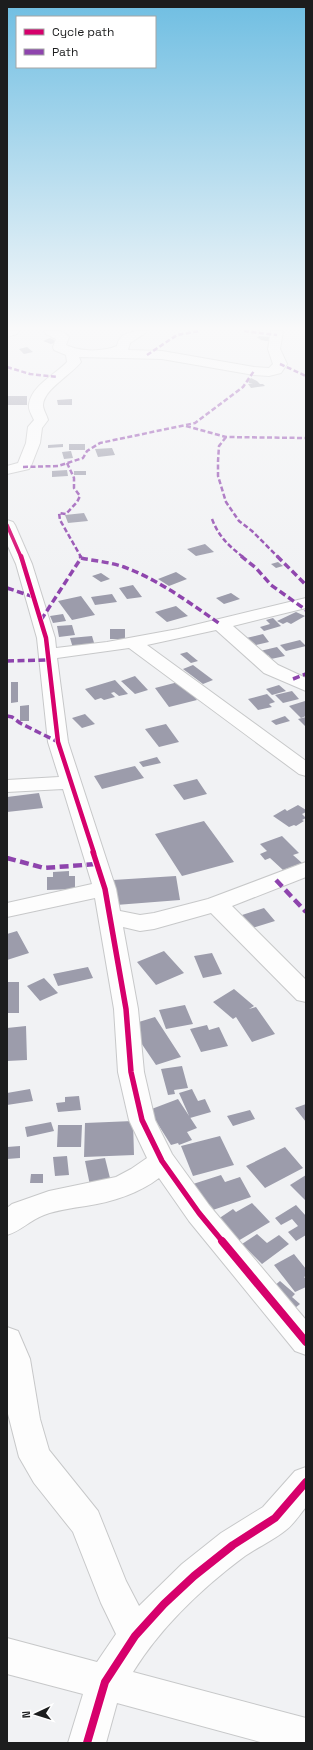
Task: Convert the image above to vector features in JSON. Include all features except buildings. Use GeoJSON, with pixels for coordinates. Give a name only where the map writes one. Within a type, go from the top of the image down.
{"type":"FeatureCollection","features":[{"type":"Feature","properties":{"kind":"street"},"geometry":{"type":"LineString","coordinates":[[7,470],[24,466],[33,443],[35,427],[41,420],[39,413]]}},
{"type":"Feature","properties":{"kind":"street"},"geometry":{"type":"LineString","coordinates":[[7,525],[24,564],[46,638],[58,742],[105,889],[126,1010],[131,1072],[142,1120],[162,1161],[199,1213],[306,1342]]}},
{"type":"Feature","properties":{"kind":"street"},"geometry":{"type":"LineString","coordinates":[[49,654],[133,642],[220,624],[306,603]]}},
{"type":"Feature","properties":{"kind":"street"},"geometry":{"type":"LineString","coordinates":[[220,624],[271,669],[306,685]]}},
{"type":"Feature","properties":{"kind":"street"},"geometry":{"type":"LineString","coordinates":[[133,642],[306,770]]}},
{"type":"Feature","properties":{"kind":"street"},"geometry":{"type":"LineString","coordinates":[[7,786],[71,782]]}},
{"type":"Feature","properties":{"kind":"street"},"geometry":{"type":"LineString","coordinates":[[110,916],[140,923],[154,922],[216,904],[306,869]]}},
{"type":"Feature","properties":{"kind":"street"},"geometry":{"type":"LineString","coordinates":[[7,910],[105,889]]}},
{"type":"Feature","properties":{"kind":"street"},"geometry":{"type":"LineString","coordinates":[[216,904],[306,994]]}},
{"type":"Feature","properties":{"kind":"street"},"geometry":{"type":"LineString","coordinates":[[7,1224],[23,1211],[43,1203],[108,1190],[127,1184],[143,1176],[162,1161]]}},
{"type":"Feature","properties":{"kind":"street"},"geometry":{"type":"LineString","coordinates":[[7,1340],[15,1359],[24,1419],[36,1457],[44,1472],[75,1507],[86,1522],[113,1590],[135,1636]]}},
{"type":"Feature","properties":{"kind":"street"},"geometry":{"type":"LineString","coordinates":[[86,1743],[105,1682],[135,1636],[164,1604],[194,1576],[233,1545],[275,1518],[306,1482]]}},
{"type":"Feature","properties":{"kind":"street"},"geometry":{"type":"LineString","coordinates":[[7,1656],[306,1736]]}},
{"type":"Feature","properties":{"kind":"marked path"},"geometry":{"type":"LineString","coordinates":[[23,467],[58,466],[83,458],[87,451],[100,443],[195,423],[209,413]]}},
{"type":"Feature","properties":{"kind":"marked path"},"geometry":{"type":"LineString","coordinates":[[186,426],[226,437],[306,438]]}},
{"type":"Feature","properties":{"kind":"marked path"},"geometry":{"type":"LineString","coordinates":[[226,437],[219,446],[218,461],[218,476],[226,502],[239,521],[252,531],[306,585]]}},
{"type":"Feature","properties":{"kind":"marked path"},"geometry":{"type":"LineString","coordinates":[[41,620],[81,558],[60,520],[59,513],[66,514],[77,502],[80,496],[74,488],[74,478],[67,463]]}},
{"type":"Feature","properties":{"kind":"marked path"},"geometry":{"type":"LineString","coordinates":[[212,519],[217,532],[229,546],[256,568],[271,585],[306,610]]}},
{"type":"Feature","properties":{"kind":"marked path"},"geometry":{"type":"LineString","coordinates":[[81,558],[124,567],[150,578],[174,592],[220,624]]}},
{"type":"Feature","properties":{"kind":"marked path"},"geometry":{"type":"LineString","coordinates":[[7,588],[34,597]]}},
{"type":"Feature","properties":{"kind":"marked path"},"geometry":{"type":"LineString","coordinates":[[7,661],[49,660]]}},
{"type":"Feature","properties":{"kind":"marked path"},"geometry":{"type":"LineString","coordinates":[[293,679],[306,674]]}},
{"type":"Feature","properties":{"kind":"marked path"},"geometry":{"type":"LineString","coordinates":[[7,716],[12,717],[20,723],[58,742]]}},
{"type":"Feature","properties":{"kind":"marked path"},"geometry":{"type":"LineString","coordinates":[[7,858],[44,868],[97,864]]}},
{"type":"Feature","properties":{"kind":"marked path"},"geometry":{"type":"LineString","coordinates":[[276,880],[306,912]]}},
{"type":"Feature","properties":{"kind":"cycle path"},"geometry":{"type":"LineString","coordinates":[[7,525],[24,564],[46,638],[58,742],[105,889],[126,1009],[131,1072],[142,1120],[162,1161],[199,1213],[306,1342]]}},
{"type":"Feature","properties":{"kind":"cycle path"},"geometry":{"type":"LineString","coordinates":[[87,1743],[105,1682],[135,1636],[164,1604],[194,1576],[233,1545],[275,1518],[306,1482]]}}]}
